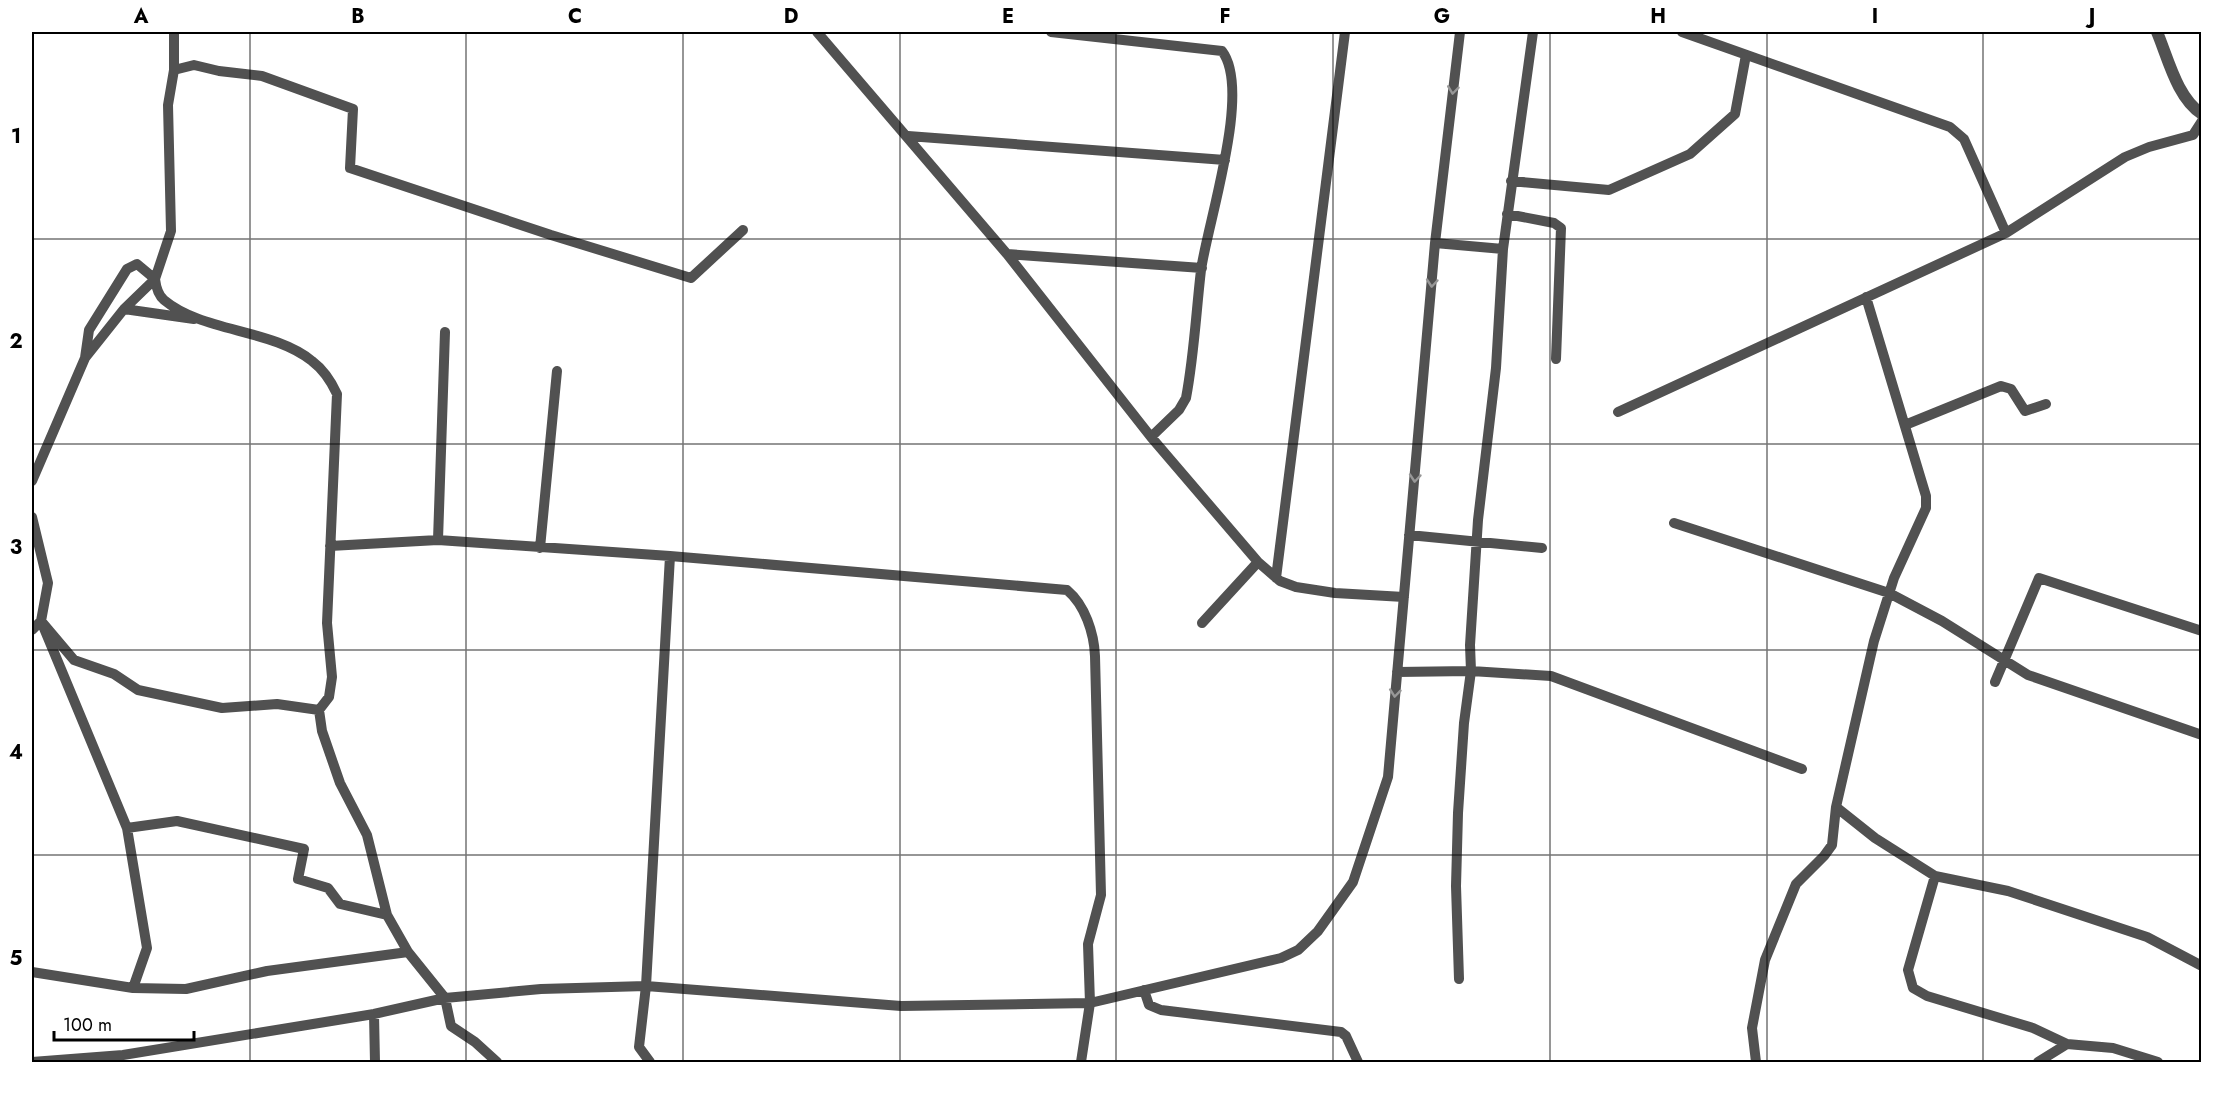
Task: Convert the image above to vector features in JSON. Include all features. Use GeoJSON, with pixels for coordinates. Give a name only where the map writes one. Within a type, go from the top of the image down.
{"type":"FeatureCollection","features":[{"type":"Feature","properties":{"kind":"street"},"geometry":{"type":"LineString","coordinates":[[85,358],[124,309],[155,279],[171,231],[168,105],[174,70],[174,32]]}},
{"type":"Feature","properties":{"kind":"street"},"geometry":{"type":"LineString","coordinates":[[817,32],[1007,254],[1151,437],[1258,562],[1276,578],[1312,590],[1404,597]]}},
{"type":"Feature","properties":{"kind":"street"},"geometry":{"type":"LineString","coordinates":[[1051,32],[1071,32],[1222,51],[1229,60],[1233,77],[1225,160],[1202,268],[1186,398],[1179,410],[1151,437]]}},
{"type":"Feature","properties":{"kind":"street"},"geometry":{"type":"LineString","coordinates":[[1276,578],[1345,32]]}},
{"type":"Feature","properties":{"kind":"street"},"geometry":{"type":"LineString","coordinates":[[32,1062],[123,1059],[374,1014],[445,998],[541,989],[646,986],[901,1006],[1090,1003],[1281,958],[1298,950],[1318,931],[1353,882],[1388,777],[1435,243],[1460,32]]}},
{"type":"Feature","properties":{"kind":"street"},"geometry":{"type":"LineString","coordinates":[[1459,979],[1455,886],[1457,823],[1464,723],[1471,671],[1470,645],[1477,541],[1496,368],[1503,249],[1533,32]]}},
{"type":"Feature","properties":{"kind":"street"},"geometry":{"type":"LineString","coordinates":[[1682,32],[1950,127],[1964,139],[2007,233]]}},
{"type":"Feature","properties":{"kind":"street"},"geometry":{"type":"LineString","coordinates":[[2157,32],[2187,99],[2202,114]]}},
{"type":"Feature","properties":{"kind":"street"},"geometry":{"type":"LineString","coordinates":[[1511,181],[1609,190],[1690,154],[1735,114],[1746,55]]}},
{"type":"Feature","properties":{"kind":"street"},"geometry":{"type":"LineString","coordinates":[[174,70],[195,65],[219,71],[262,75],[353,109],[350,168],[551,235],[691,278],[743,230]]}},
{"type":"Feature","properties":{"kind":"street"},"geometry":{"type":"LineString","coordinates":[[1618,412],[2007,233],[2125,157],[2193,135],[2202,121]]}},
{"type":"Feature","properties":{"kind":"street"},"geometry":{"type":"LineString","coordinates":[[908,136],[1225,160]]}},
{"type":"Feature","properties":{"kind":"street"},"geometry":{"type":"LineString","coordinates":[[1507,214],[1554,223],[1561,228],[1556,359]]}},
{"type":"Feature","properties":{"kind":"street"},"geometry":{"type":"LineString","coordinates":[[1435,243],[1503,249]]}},
{"type":"Feature","properties":{"kind":"street"},"geometry":{"type":"LineString","coordinates":[[1007,254],[1202,268]]}},
{"type":"Feature","properties":{"kind":"street"},"geometry":{"type":"LineString","coordinates":[[32,481],[85,358],[89,330],[127,269],[137,264],[155,279],[157,290],[164,300],[206,321]]}},
{"type":"Feature","properties":{"kind":"street"},"geometry":{"type":"LineString","coordinates":[[1756,1062],[1752,1028],[1765,960],[1796,884],[1832,845],[1836,807],[1874,641],[1889,593],[1926,507],[1926,496],[1866,297]]}},
{"type":"Feature","properties":{"kind":"street"},"geometry":{"type":"LineString","coordinates":[[124,309],[206,321],[271,340],[313,361],[331,381],[338,402],[327,622],[332,677],[329,697],[318,710]]}},
{"type":"Feature","properties":{"kind":"street"},"geometry":{"type":"LineString","coordinates":[[438,540],[445,332]]}},
{"type":"Feature","properties":{"kind":"street"},"geometry":{"type":"LineString","coordinates":[[540,548],[557,371]]}},
{"type":"Feature","properties":{"kind":"street"},"geometry":{"type":"LineString","coordinates":[[1905,425],[2001,387],[2012,389],[2025,411],[2046,404]]}},
{"type":"Feature","properties":{"kind":"street"},"geometry":{"type":"LineString","coordinates":[[32,518],[48,583],[41,621],[127,828],[147,948],[133,988]]}},
{"type":"Feature","properties":{"kind":"street"},"geometry":{"type":"LineString","coordinates":[[1674,524],[1889,593],[1942,621],[2028,675],[2202,735]]}},
{"type":"Feature","properties":{"kind":"street"},"geometry":{"type":"LineString","coordinates":[[1409,536],[1542,548]]}},
{"type":"Feature","properties":{"kind":"street"},"geometry":{"type":"LineString","coordinates":[[330,546],[438,540],[1058,587],[1073,596],[1082,608],[1094,642],[1101,895],[1088,944],[1090,1003],[1082,1062]]}},
{"type":"Feature","properties":{"kind":"street"},"geometry":{"type":"LineString","coordinates":[[650,1062],[639,1047],[646,986],[670,556]]}},
{"type":"Feature","properties":{"kind":"street"},"geometry":{"type":"LineString","coordinates":[[1202,623],[1258,562]]}},
{"type":"Feature","properties":{"kind":"street"},"geometry":{"type":"LineString","coordinates":[[1995,682],[2039,578],[2202,631]]}},
{"type":"Feature","properties":{"kind":"street"},"geometry":{"type":"LineString","coordinates":[[41,621],[74,660],[114,674],[138,690],[222,708],[277,704],[318,710]]}},
{"type":"Feature","properties":{"kind":"street"},"geometry":{"type":"LineString","coordinates":[[32,630],[41,621]]}},
{"type":"Feature","properties":{"kind":"street"},"geometry":{"type":"LineString","coordinates":[[1397,672],[1471,671],[1551,675],[1802,769]]}},
{"type":"Feature","properties":{"kind":"street"},"geometry":{"type":"LineString","coordinates":[[318,710],[322,732],[340,783],[367,835],[387,915],[408,952],[445,998],[451,1026],[475,1042],[497,1062]]}},
{"type":"Feature","properties":{"kind":"street"},"geometry":{"type":"LineString","coordinates":[[1836,807],[1875,838],[1935,876],[2008,891],[2137,934],[2202,966]]}},
{"type":"Feature","properties":{"kind":"street"},"geometry":{"type":"LineString","coordinates":[[127,828],[177,821],[304,849],[298,879],[328,888],[340,904],[387,915]]}},
{"type":"Feature","properties":{"kind":"street"},"geometry":{"type":"LineString","coordinates":[[1935,876],[1908,970],[1913,988],[1927,996],[2033,1028],[2067,1044],[2113,1048],[2158,1062]]}},
{"type":"Feature","properties":{"kind":"street"},"geometry":{"type":"LineString","coordinates":[[32,972],[133,988],[186,989],[267,971],[408,952]]}},
{"type":"Feature","properties":{"kind":"street"},"geometry":{"type":"LineString","coordinates":[[1144,990],[1149,1005],[1161,1010],[1341,1032],[1346,1036],[1358,1062]]}},
{"type":"Feature","properties":{"kind":"street"},"geometry":{"type":"LineString","coordinates":[[374,1014],[375,1062]]}},
{"type":"Feature","properties":{"kind":"street"},"geometry":{"type":"LineString","coordinates":[[2038,1062],[2067,1044]]}}]}
